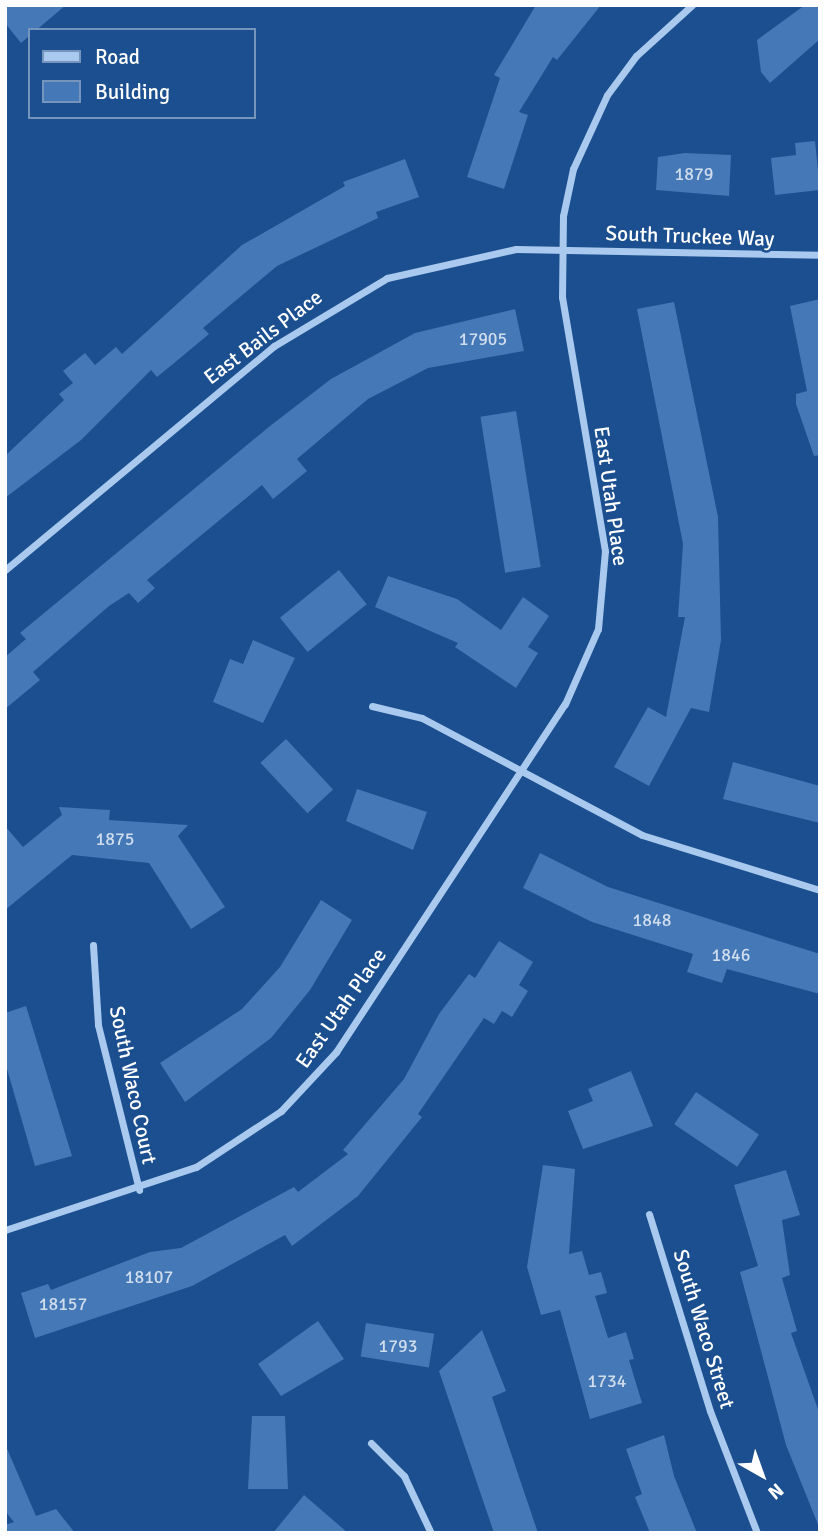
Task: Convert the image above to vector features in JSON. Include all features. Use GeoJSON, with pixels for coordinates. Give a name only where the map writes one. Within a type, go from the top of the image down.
{"type":"FeatureCollection","features":[{"type":"Feature","properties":{"kind":"street"},"geometry":{"type":"LineString","coordinates":[[560,248],[573,169],[591,123],[636,57],[692,5]]}},
{"type":"Feature","properties":{"kind":"street","name":"South Truckee Way"},"geometry":{"type":"LineString","coordinates":[[560,248],[820,255]]}},
{"type":"Feature","properties":{"kind":"street","name":"East Bails Place"},"geometry":{"type":"LineString","coordinates":[[5,570],[274,346],[347,297],[472,254],[560,248]]}},
{"type":"Feature","properties":{"kind":"street","name":"East Utah Place"},"geometry":{"type":"LineString","coordinates":[[5,1230],[139,1189],[231,1147],[310,1083],[521,771],[585,665],[604,590],[605,551],[560,248]]}},
{"type":"Feature","properties":{"kind":"street"},"geometry":{"type":"LineString","coordinates":[[372,706],[422,718],[642,835],[820,890]]}},
{"type":"Feature","properties":{"kind":"street","name":"South Waco Court"},"geometry":{"type":"LineString","coordinates":[[93,945],[98,1025],[139,1189]]}},
{"type":"Feature","properties":{"kind":"street","name":"South Waco Street"},"geometry":{"type":"LineString","coordinates":[[649,1214],[710,1411],[757,1533]]}},
{"type":"Feature","properties":{"kind":"street"},"geometry":{"type":"LineString","coordinates":[[371,1443],[404,1476],[431,1533]]}},
{"type":"Feature","properties":{"kind":"building"},"geometry":{"type":"Polygon","coordinates":[[[5,5],[66,5],[39,28],[28,28],[28,37],[21,43],[5,23],[5,5]]]}},
{"type":"Feature","properties":{"kind":"building"},"geometry":{"type":"Polygon","coordinates":[[[536,5],[601,5],[557,60],[553,57],[519,112],[528,115],[504,189],[467,177],[500,78],[494,75],[536,5]]]}},
{"type":"Feature","properties":{"kind":"building"},"geometry":{"type":"Polygon","coordinates":[[[805,5],[820,5],[820,39],[770,83],[761,72],[757,40],[805,5]]]}},
{"type":"Feature","properties":{"kind":"building"},"geometry":{"type":"Polygon","coordinates":[[[815,141],[820,190],[775,195],[771,158],[796,155],[795,143],[815,141]]]}},
{"type":"Feature","properties":{"kind":"building"},"geometry":{"type":"Polygon","coordinates":[[[685,153],[731,155],[729,196],[656,190],[658,157],[685,153]]]}},
{"type":"Feature","properties":{"kind":"building"},"geometry":{"type":"Polygon","coordinates":[[[405,159],[419,197],[376,212],[378,218],[277,266],[203,328],[209,334],[157,377],[151,370],[81,440],[5,498],[5,456],[64,400],[59,394],[73,383],[63,371],[85,353],[95,365],[116,347],[122,354],[242,245],[345,186],[343,182],[405,159]]]}},
{"type":"Feature","properties":{"kind":"building"},"geometry":{"type":"Polygon","coordinates":[[[820,299],[820,455],[814,456],[796,404],[796,394],[807,391],[790,306],[820,299]]]}},
{"type":"Feature","properties":{"kind":"building"},"geometry":{"type":"Polygon","coordinates":[[[674,302],[718,517],[721,640],[709,712],[691,708],[649,786],[614,767],[648,707],[666,717],[685,617],[678,617],[683,544],[637,309],[674,302]]]}},
{"type":"Feature","properties":{"kind":"building"},"geometry":{"type":"Polygon","coordinates":[[[515,309],[524,351],[428,368],[368,399],[297,459],[307,471],[273,499],[262,485],[147,580],[155,588],[138,603],[129,593],[109,606],[33,672],[40,680],[5,709],[5,657],[26,639],[20,633],[270,426],[331,379],[415,333],[515,309]]]}},
{"type":"Feature","properties":{"kind":"building"},"geometry":{"type":"Polygon","coordinates":[[[516,411],[541,567],[505,573],[480,417],[516,411]]]}},
{"type":"Feature","properties":{"kind":"building"},"geometry":{"type":"Polygon","coordinates":[[[339,570],[367,604],[308,652],[280,618],[339,570]]]}},
{"type":"Feature","properties":{"kind":"building"},"geometry":{"type":"Polygon","coordinates":[[[388,576],[457,599],[501,630],[523,597],[549,616],[528,647],[538,653],[516,688],[455,647],[458,643],[375,607],[388,576]]]}},
{"type":"Feature","properties":{"kind":"building"},"geometry":{"type":"Polygon","coordinates":[[[253,640],[295,658],[263,723],[213,702],[230,659],[243,664],[253,640]]]}},
{"type":"Feature","properties":{"kind":"building"},"geometry":{"type":"Polygon","coordinates":[[[286,739],[333,789],[307,813],[260,763],[286,739]]]}},
{"type":"Feature","properties":{"kind":"building"},"geometry":{"type":"Polygon","coordinates":[[[733,762],[820,786],[820,823],[723,799],[733,762]]]}},
{"type":"Feature","properties":{"kind":"building"},"geometry":{"type":"Polygon","coordinates":[[[357,789],[427,812],[413,850],[346,821],[357,789]]]}},
{"type":"Feature","properties":{"kind":"building"},"geometry":{"type":"Polygon","coordinates":[[[59,807],[110,810],[109,820],[188,825],[178,836],[225,907],[191,929],[149,863],[72,855],[5,910],[5,826],[23,847],[62,815],[59,807]]]}},
{"type":"Feature","properties":{"kind":"building"},"geometry":{"type":"Polygon","coordinates":[[[540,853],[608,887],[820,954],[820,994],[727,969],[722,983],[687,972],[693,954],[592,922],[523,888],[540,853]]]}},
{"type":"Feature","properties":{"kind":"building"},"geometry":{"type":"Polygon","coordinates":[[[321,900],[352,920],[310,990],[271,1038],[185,1102],[160,1063],[242,1009],[280,967],[321,900]]]}},
{"type":"Feature","properties":{"kind":"building"},"geometry":{"type":"Polygon","coordinates":[[[499,941],[533,962],[519,985],[528,991],[512,1017],[502,1011],[494,1024],[484,1018],[418,1114],[422,1117],[358,1196],[292,1246],[285,1235],[192,1286],[35,1338],[21,1293],[48,1284],[51,1290],[150,1252],[181,1248],[294,1187],[298,1192],[348,1154],[343,1150],[404,1079],[439,1014],[469,974],[475,978],[499,941]]]}},
{"type":"Feature","properties":{"kind":"building"},"geometry":{"type":"Polygon","coordinates":[[[26,1006],[72,1156],[35,1166],[5,1062],[5,1013],[26,1006]]]}},
{"type":"Feature","properties":{"kind":"building"},"geometry":{"type":"Polygon","coordinates":[[[631,1071],[653,1126],[583,1149],[568,1111],[593,1101],[588,1089],[631,1071]]]}},
{"type":"Feature","properties":{"kind":"building"},"geometry":{"type":"Polygon","coordinates":[[[696,1092],[759,1134],[737,1167],[674,1124],[696,1092]]]}},
{"type":"Feature","properties":{"kind":"building"},"geometry":{"type":"Polygon","coordinates":[[[543,1165],[575,1169],[569,1254],[582,1251],[589,1275],[601,1272],[607,1293],[595,1296],[608,1338],[626,1332],[634,1359],[629,1360],[642,1403],[590,1419],[560,1310],[541,1315],[527,1267],[543,1165]]]}},
{"type":"Feature","properties":{"kind":"building"},"geometry":{"type":"Polygon","coordinates":[[[786,1170],[800,1215],[782,1220],[790,1275],[782,1278],[797,1331],[791,1333],[820,1415],[819,1527],[786,1445],[740,1272],[758,1266],[734,1185],[786,1170]]]}},
{"type":"Feature","properties":{"kind":"building"},"geometry":{"type":"Polygon","coordinates":[[[318,1321],[344,1359],[281,1396],[258,1364],[318,1321]]]}},
{"type":"Feature","properties":{"kind":"building"},"geometry":{"type":"Polygon","coordinates":[[[366,1323],[434,1334],[429,1367],[361,1357],[366,1323]]]}},
{"type":"Feature","properties":{"kind":"building"},"geometry":{"type":"Polygon","coordinates":[[[482,1330],[506,1391],[492,1397],[538,1533],[494,1533],[439,1371],[482,1330]]]}},
{"type":"Feature","properties":{"kind":"building"},"geometry":{"type":"Polygon","coordinates":[[[252,1416],[285,1416],[288,1489],[248,1489],[252,1416]]]}},
{"type":"Feature","properties":{"kind":"building"},"geometry":{"type":"Polygon","coordinates":[[[664,1435],[674,1476],[697,1533],[650,1533],[635,1497],[642,1494],[626,1449],[664,1435]]]}},
{"type":"Feature","properties":{"kind":"building"},"geometry":{"type":"Polygon","coordinates":[[[5,1444],[36,1516],[56,1509],[75,1533],[5,1533],[5,1525],[14,1522],[5,1511],[5,1444]]]}},
{"type":"Feature","properties":{"kind":"building"},"geometry":{"type":"Polygon","coordinates":[[[304,1495],[348,1533],[273,1533],[304,1495]]]}}]}
